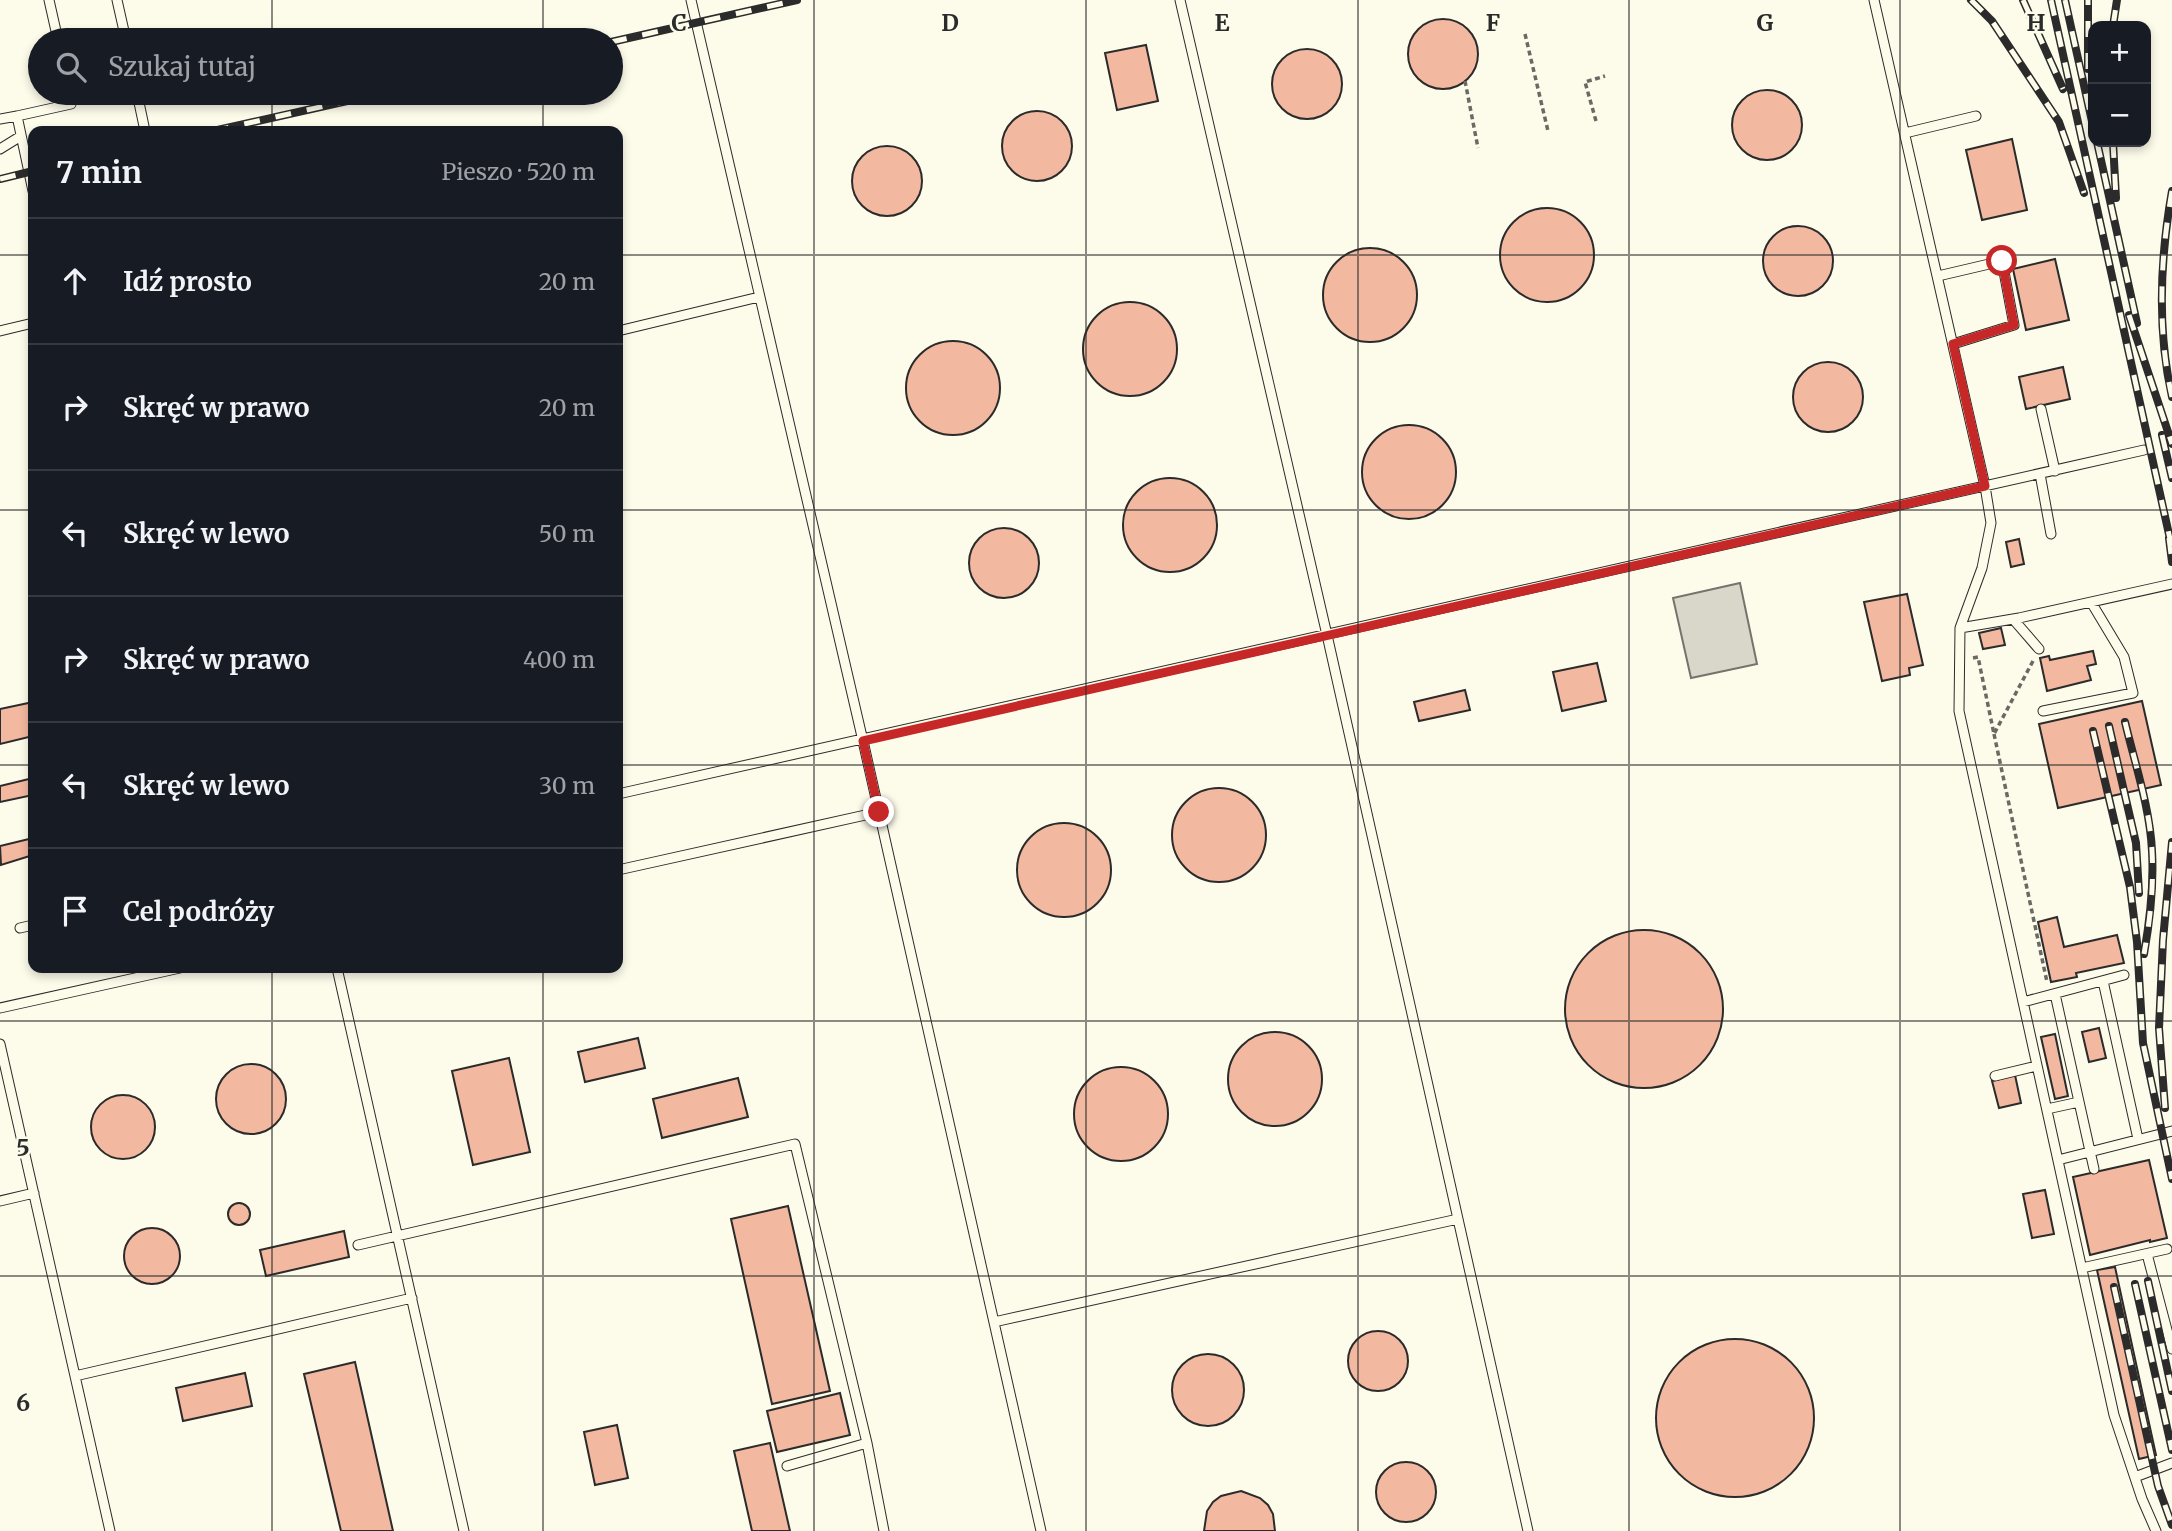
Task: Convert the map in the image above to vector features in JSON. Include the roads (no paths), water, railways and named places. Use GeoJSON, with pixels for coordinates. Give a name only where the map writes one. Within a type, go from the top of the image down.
{"type":"FeatureCollection","features":[{"type":"Feature","properties":{"kind":"lane"},"geometry":{"type":"LineString","coordinates":[[49,0],[55,28]]}},
{"type":"Feature","properties":{"kind":"lane"},"geometry":{"type":"LineString","coordinates":[[117,0],[123,28]]}},
{"type":"Feature","properties":{"kind":"lane"},"geometry":{"type":"LineString","coordinates":[[691,0],[863,741],[1041,1531]]}},
{"type":"Feature","properties":{"kind":"lane"},"geometry":{"type":"LineString","coordinates":[[1180,0],[1528,1531]]}},
{"type":"Feature","properties":{"kind":"lane"},"geometry":{"type":"LineString","coordinates":[[1874,0],[1992,523],[1982,568],[1961,628],[1959,711],[2114,1415],[2156,1531]]}},
{"type":"Feature","properties":{"kind":"lane"},"geometry":{"type":"LineString","coordinates":[[0,119],[66,105]]}},
{"type":"Feature","properties":{"kind":"lane"},"geometry":{"type":"LineString","coordinates":[[140,105],[144,126]]}},
{"type":"Feature","properties":{"kind":"lane"},"geometry":{"type":"LineString","coordinates":[[17,116],[28,168]]}},
{"type":"Feature","properties":{"kind":"lane"},"geometry":{"type":"LineString","coordinates":[[1905,133],[1976,117]]}},
{"type":"Feature","properties":{"kind":"lane"},"geometry":{"type":"LineString","coordinates":[[0,149],[21,136]]}},
{"type":"Feature","properties":{"kind":"lane"},"geometry":{"type":"LineString","coordinates":[[1938,276],[2002,261],[2014,325],[1953,344]]}},
{"type":"Feature","properties":{"kind":"lane"},"geometry":{"type":"LineString","coordinates":[[623,330],[759,298]]}},
{"type":"Feature","properties":{"kind":"lane"},"geometry":{"type":"LineString","coordinates":[[0,331],[28,324]]}},
{"type":"Feature","properties":{"kind":"lane"},"geometry":{"type":"LineString","coordinates":[[2041,409],[2054,471]]}},
{"type":"Feature","properties":{"kind":"lane"},"geometry":{"type":"LineString","coordinates":[[623,793],[863,741],[2144,450]]}},
{"type":"Feature","properties":{"kind":"lane"},"geometry":{"type":"LineString","coordinates":[[2040,474],[2051,534]]}},
{"type":"Feature","properties":{"kind":"lane"},"geometry":{"type":"LineString","coordinates":[[1961,628],[2172,584]]}},
{"type":"Feature","properties":{"kind":"lane"},"geometry":{"type":"LineString","coordinates":[[2043,711],[2133,693],[2124,657],[2091,602]]}},
{"type":"Feature","properties":{"kind":"lane"},"geometry":{"type":"LineString","coordinates":[[2013,619],[2039,649]]}},
{"type":"Feature","properties":{"kind":"lane"},"geometry":{"type":"LineString","coordinates":[[623,869],[879,812]]}},
{"type":"Feature","properties":{"kind":"lane"},"geometry":{"type":"LineString","coordinates":[[20,928],[28,926]]}},
{"type":"Feature","properties":{"kind":"lane"},"geometry":{"type":"LineString","coordinates":[[0,1008],[158,973]]}},
{"type":"Feature","properties":{"kind":"lane"},"geometry":{"type":"LineString","coordinates":[[338,973],[464,1531]]}},
{"type":"Feature","properties":{"kind":"lane"},"geometry":{"type":"LineString","coordinates":[[2023,1002],[2124,975]]}},
{"type":"Feature","properties":{"kind":"lane"},"geometry":{"type":"LineString","coordinates":[[2103,981],[2138,1139]]}},
{"type":"Feature","properties":{"kind":"lane"},"geometry":{"type":"LineString","coordinates":[[2052,995],[2094,1169]]}},
{"type":"Feature","properties":{"kind":"lane"},"geometry":{"type":"LineString","coordinates":[[0,1044],[110,1531]]}},
{"type":"Feature","properties":{"kind":"lane"},"geometry":{"type":"LineString","coordinates":[[1995,1076],[2037,1066]]}},
{"type":"Feature","properties":{"kind":"lane"},"geometry":{"type":"LineString","coordinates":[[2047,1109],[2079,1102]]}},
{"type":"Feature","properties":{"kind":"lane"},"geometry":{"type":"LineString","coordinates":[[2058,1160],[2172,1131]]}},
{"type":"Feature","properties":{"kind":"lane"},"geometry":{"type":"LineString","coordinates":[[358,1245],[795,1144],[867,1443],[884,1531]]}},
{"type":"Feature","properties":{"kind":"lane"},"geometry":{"type":"LineString","coordinates":[[0,1201],[34,1193]]}},
{"type":"Feature","properties":{"kind":"lane"},"geometry":{"type":"LineString","coordinates":[[994,1322],[1458,1219]]}},
{"type":"Feature","properties":{"kind":"lane"},"geometry":{"type":"LineString","coordinates":[[2082,1268],[2167,1249]]}},
{"type":"Feature","properties":{"kind":"lane"},"geometry":{"type":"LineString","coordinates":[[2147,1254],[2172,1349]]}},
{"type":"Feature","properties":{"kind":"lane"},"geometry":{"type":"LineString","coordinates":[[75,1376],[412,1298]]}},
{"type":"Feature","properties":{"kind":"lane"},"geometry":{"type":"LineString","coordinates":[[787,1466],[867,1443]]}},
{"type":"Feature","properties":{"kind":"lane"},"geometry":{"type":"LineString","coordinates":[[2135,1477],[2172,1463]]}},
{"type":"Feature","properties":{"kind":"railway"},"geometry":{"type":"LineString","coordinates":[[623,39],[797,0]]}},
{"type":"Feature","properties":{"kind":"railway"},"geometry":{"type":"LineString","coordinates":[[1971,0],[1992,21],[2059,122],[2084,193]]}},
{"type":"Feature","properties":{"kind":"railway"},"geometry":{"type":"LineString","coordinates":[[2023,0],[2063,89]]}},
{"type":"Feature","properties":{"kind":"railway"},"geometry":{"type":"LineString","coordinates":[[2051,0],[2172,548]]}},
{"type":"Feature","properties":{"kind":"railway"},"geometry":{"type":"LineString","coordinates":[[2065,0],[2088,104]]}},
{"type":"Feature","properties":{"kind":"railway"},"geometry":{"type":"LineString","coordinates":[[2088,0],[2088,21]]}},
{"type":"Feature","properties":{"kind":"railway"},"geometry":{"type":"LineString","coordinates":[[2114,21],[2117,0]]}},
{"type":"Feature","properties":{"kind":"railway"},"geometry":{"type":"LineString","coordinates":[[235,126],[329,105]]}},
{"type":"Feature","properties":{"kind":"railway"},"geometry":{"type":"LineString","coordinates":[[2098,147],[2137,323]]}},
{"type":"Feature","properties":{"kind":"railway"},"geometry":{"type":"LineString","coordinates":[[2113,147],[2116,198]]}},
{"type":"Feature","properties":{"kind":"railway"},"geometry":{"type":"LineString","coordinates":[[0,179],[28,172]]}},
{"type":"Feature","properties":{"kind":"railway"},"geometry":{"type":"LineString","coordinates":[[2172,191],[2162,294],[2164,346],[2172,397]]}},
{"type":"Feature","properties":{"kind":"railway"},"geometry":{"type":"LineString","coordinates":[[2129,315],[2172,444]]}},
{"type":"Feature","properties":{"kind":"railway"},"geometry":{"type":"LineString","coordinates":[[2162,435],[2172,478]]}},
{"type":"Feature","properties":{"kind":"railway"},"geometry":{"type":"LineString","coordinates":[[2169,538],[2172,562]]}},
{"type":"Feature","properties":{"kind":"railway"},"geometry":{"type":"LineString","coordinates":[[2125,722],[2151,835],[2151,903],[2144,954]]}},
{"type":"Feature","properties":{"kind":"railway"},"geometry":{"type":"LineString","coordinates":[[2109,726],[2136,843],[2139,893]]}},
{"type":"Feature","properties":{"kind":"railway"},"geometry":{"type":"LineString","coordinates":[[2093,731],[2130,887],[2137,942],[2143,1043],[2172,1179]]}},
{"type":"Feature","properties":{"kind":"railway"},"geometry":{"type":"LineString","coordinates":[[2165,1108],[2159,1028],[2163,940],[2172,842]]}},
{"type":"Feature","properties":{"kind":"railway"},"geometry":{"type":"LineString","coordinates":[[2148,1281],[2172,1391]]}},
{"type":"Feature","properties":{"kind":"railway"},"geometry":{"type":"LineString","coordinates":[[2135,1284],[2172,1450]]}},
{"type":"Feature","properties":{"kind":"railway"},"geometry":{"type":"LineString","coordinates":[[2114,1287],[2158,1486],[2172,1525]]}}]}
